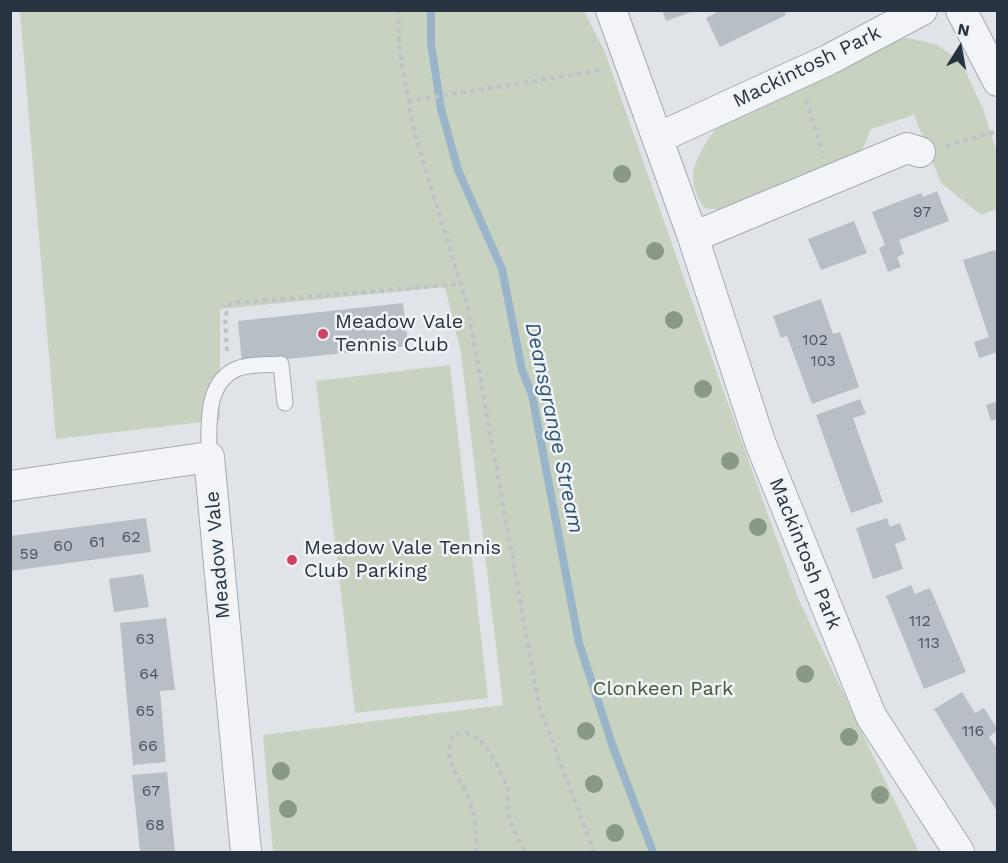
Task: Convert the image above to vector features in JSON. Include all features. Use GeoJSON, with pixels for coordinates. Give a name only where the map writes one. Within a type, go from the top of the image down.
{"type":"FeatureCollection","features":[{"type":"Feature","properties":{"kind":"street","name":"Mackintosh Park"},"geometry":{"type":"LineString","coordinates":[[611,10],[693,237],[760,442],[871,717],[959,852]]}},
{"type":"Feature","properties":{"kind":"street","name":"Mackintosh Park"},"geometry":{"type":"LineString","coordinates":[[658,138],[828,60],[922,10]]}},
{"type":"Feature","properties":{"kind":"street"},"geometry":{"type":"LineString","coordinates":[[961,10],[998,81]]}},
{"type":"Feature","properties":{"kind":"street"},"geometry":{"type":"LineString","coordinates":[[693,237],[907,148],[920,152]]}},
{"type":"Feature","properties":{"kind":"street"},"geometry":{"type":"LineString","coordinates":[[10,486],[209,457]]}},
{"type":"Feature","properties":{"kind":"street","name":"Meadow Vale"},"geometry":{"type":"LineString","coordinates":[[209,457],[246,852]]}},
{"type":"Feature","properties":{"kind":"lane"},"geometry":{"type":"LineString","coordinates":[[209,457],[210,412],[217,389],[222,379],[228,374],[240,368],[281,364],[285,403]]}},
{"type":"Feature","properties":{"kind":"path"},"geometry":{"type":"LineString","coordinates":[[398,10],[400,53],[414,131],[467,304],[539,706],[594,852]]}},
{"type":"Feature","properties":{"kind":"path"},"geometry":{"type":"LineString","coordinates":[[408,100],[630,66]]}},
{"type":"Feature","properties":{"kind":"path"},"geometry":{"type":"LineString","coordinates":[[797,74],[832,179]]}},
{"type":"Feature","properties":{"kind":"path"},"geometry":{"type":"LineString","coordinates":[[920,152],[998,131]]}},
{"type":"Feature","properties":{"kind":"path"},"geometry":{"type":"LineString","coordinates":[[228,374],[225,317],[230,304],[460,284]]}},
{"type":"Feature","properties":{"kind":"path"},"geometry":{"type":"LineString","coordinates":[[477,852],[472,807],[449,761],[449,744],[454,734],[466,733],[480,739],[496,762],[508,789],[507,811],[525,852]]}},
{"type":"Feature","properties":{"kind":"green space","name":"Clonkeen Park"},"geometry":{"type":"Polygon","coordinates":[[[20,11],[584,11],[605,52],[798,598],[919,852],[273,852],[263,735],[503,705],[461,353],[445,287],[220,309],[220,420],[56,439],[20,11]]]}},
{"type":"Feature","properties":{"kind":"green space"},"geometry":{"type":"Polygon","coordinates":[[[907,38],[936,44],[961,62],[983,109],[997,153],[997,209],[981,215],[941,183],[914,115],[871,129],[862,151],[720,210],[704,208],[694,187],[693,172],[703,148],[724,120],[896,40],[907,38]]]}},
{"type":"Feature","properties":{"kind":"green space"},"geometry":{"type":"Polygon","coordinates":[[[450,365],[488,698],[355,713],[316,381],[450,365]]]}},
{"type":"Feature","properties":{"kind":"building"},"geometry":{"type":"Polygon","coordinates":[[[662,10],[694,10],[694,11],[666,21],[662,10]]]}},
{"type":"Feature","properties":{"kind":"building"},"geometry":{"type":"Polygon","coordinates":[[[721,10],[784,10],[786,15],[720,47],[706,18],[721,10]]]}},
{"type":"Feature","properties":{"kind":"building"},"geometry":{"type":"Polygon","coordinates":[[[937,191],[949,221],[899,240],[904,254],[897,257],[901,267],[888,272],[879,248],[885,245],[872,212],[921,193],[923,197],[937,191]]]}},
{"type":"Feature","properties":{"kind":"building"},"geometry":{"type":"Polygon","coordinates":[[[854,221],[867,253],[821,270],[808,239],[854,221]]]}},
{"type":"Feature","properties":{"kind":"building"},"geometry":{"type":"Polygon","coordinates":[[[995,250],[998,258],[998,352],[979,358],[974,342],[989,337],[963,260],[995,250]]]}},
{"type":"Feature","properties":{"kind":"building"},"geometry":{"type":"Polygon","coordinates":[[[821,299],[833,334],[840,332],[859,387],[812,404],[787,336],[781,338],[773,316],[821,299]]]}},
{"type":"Feature","properties":{"kind":"building","name":"Meadow Vale Tennis Club"},"geometry":{"type":"Polygon","coordinates":[[[403,303],[408,346],[242,364],[238,321],[403,303]]]}},
{"type":"Feature","properties":{"kind":"building"},"geometry":{"type":"Polygon","coordinates":[[[860,399],[866,414],[853,418],[883,502],[851,513],[816,415],[860,399]]]}},
{"type":"Feature","properties":{"kind":"building"},"geometry":{"type":"Polygon","coordinates":[[[998,401],[998,418],[991,421],[986,405],[998,401]]]}},
{"type":"Feature","properties":{"kind":"building"},"geometry":{"type":"Polygon","coordinates":[[[146,518],[151,552],[10,571],[10,536],[146,518]]]}},
{"type":"Feature","properties":{"kind":"building"},"geometry":{"type":"Polygon","coordinates":[[[887,518],[890,527],[900,523],[906,540],[895,544],[903,569],[873,579],[856,528],[887,518]]]}},
{"type":"Feature","properties":{"kind":"building"},"geometry":{"type":"Polygon","coordinates":[[[143,574],[149,607],[114,612],[109,579],[143,574]]]}},
{"type":"Feature","properties":{"kind":"building"},"geometry":{"type":"Polygon","coordinates":[[[911,585],[915,594],[930,588],[966,672],[924,689],[886,596],[911,585]]]}},
{"type":"Feature","properties":{"kind":"building"},"geometry":{"type":"Polygon","coordinates":[[[166,618],[175,690],[160,691],[166,762],[133,765],[120,623],[166,618]]]}},
{"type":"Feature","properties":{"kind":"building"},"geometry":{"type":"Polygon","coordinates":[[[962,692],[975,713],[984,708],[998,730],[989,737],[998,750],[998,813],[934,709],[962,692]]]}},
{"type":"Feature","properties":{"kind":"building"},"geometry":{"type":"Polygon","coordinates":[[[167,772],[175,852],[140,852],[132,775],[167,772]]]}},
{"type":"Feature","properties":{"kind":"waterway","name":"Deansgrange Stream"},"geometry":{"type":"LineString","coordinates":[[431,10],[431,43],[441,109],[458,170],[502,269],[522,370],[532,395],[579,643],[613,747],[653,852]]}},
{"type":"Feature","properties":{"kind":"place","name":"Meadow Vale Tennis Club"},"geometry":{"type":"Point","coordinates":[323,334]}},
{"type":"Feature","properties":{"kind":"place","name":"Meadow Vale Tennis Club Parking"},"geometry":{"type":"Point","coordinates":[292,560]}}]}
